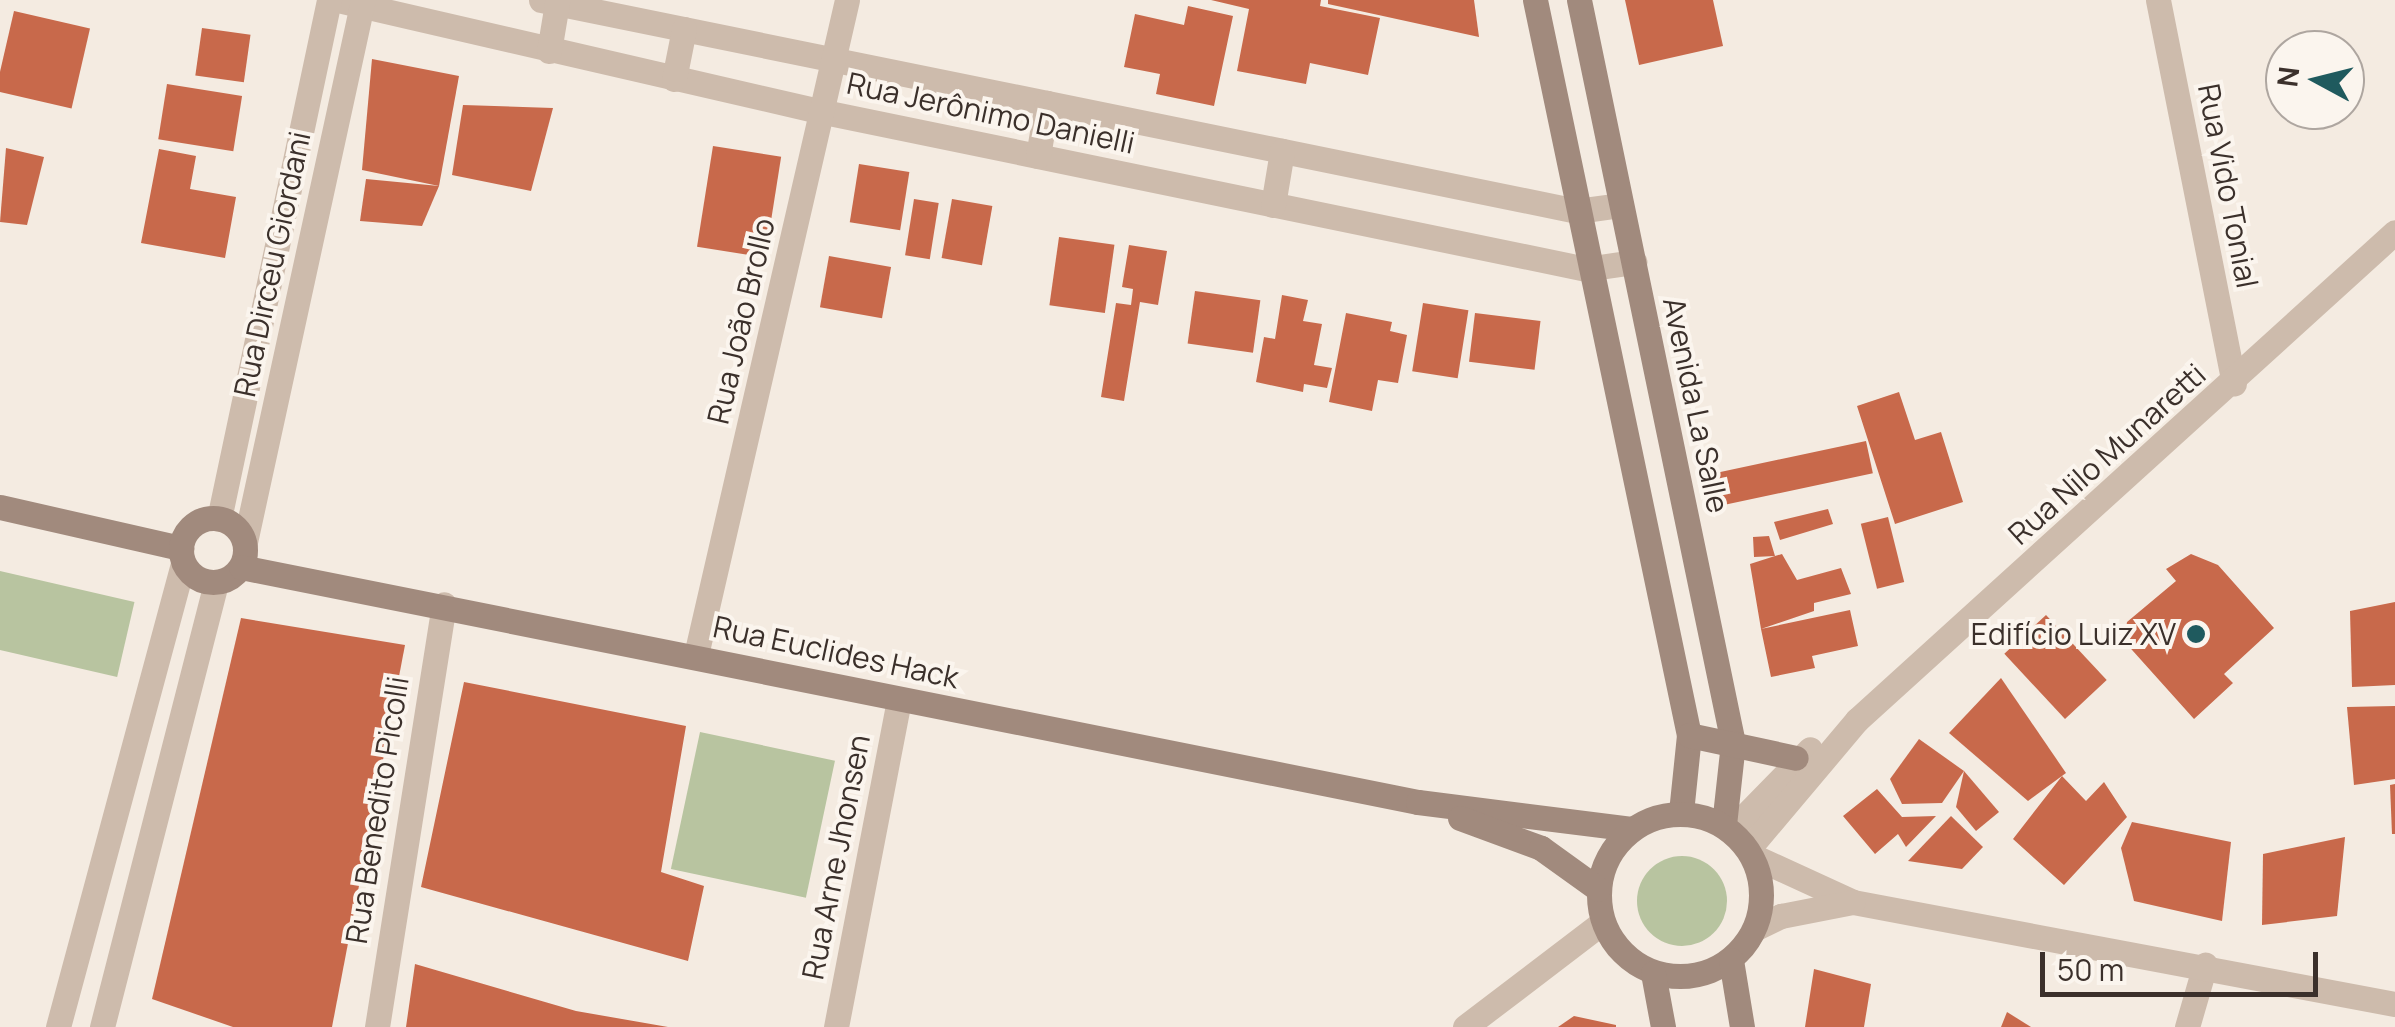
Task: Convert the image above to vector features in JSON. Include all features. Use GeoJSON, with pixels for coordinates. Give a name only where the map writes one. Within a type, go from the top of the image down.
{"type":"FeatureCollection","features":[{"type":"Feature","properties":{"kind":"main road"},"geometry":{"type":"LineString","coordinates":[[1534,0],[1586,269],[1688,735],[1681,813]]}},
{"type":"Feature","properties":{"kind":"main road","name":"Avenida La Salle"},"geometry":{"type":"LineString","coordinates":[[1579,0],[1733,744],[1740,840]]}},
{"type":"Feature","properties":{"kind":"main road"},"geometry":{"type":"LineString","coordinates":[[0,508],[182,555],[192,575],[216,583],[243,554],[219,519],[196,522],[182,555]]}},
{"type":"Feature","properties":{"kind":"main road","name":"Rua Euclides Hack"},"geometry":{"type":"LineString","coordinates":[[243,554],[444,604],[900,699],[1418,802],[1631,830]]}},
{"type":"Feature","properties":{"kind":"main road"},"geometry":{"type":"LineString","coordinates":[[1688,735],[1796,758]]}},
{"type":"Feature","properties":{"kind":"main road","name":"Rua Euclides Hack"},"geometry":{"type":"LineString","coordinates":[[1418,802],[1541,848],[1598,889]]}},
{"type":"Feature","properties":{"kind":"main road"},"geometry":{"type":"LineString","coordinates":[[1681,813],[1740,840],[1761,887],[1756,928],[1731,960],[1694,977],[1652,973],[1624,956],[1602,922],[1598,889],[1608,856],[1631,830],[1681,813]]}},
{"type":"Feature","properties":{"kind":"main road"},"geometry":{"type":"LineString","coordinates":[[1731,960],[1742,1027]]}},
{"type":"Feature","properties":{"kind":"main road"},"geometry":{"type":"LineString","coordinates":[[1652,973],[1663,1027]]}},
{"type":"Feature","properties":{"kind":"street","name":"Rua Dirceu Giordani"},"geometry":{"type":"LineString","coordinates":[[219,519],[329,0]]}},
{"type":"Feature","properties":{"kind":"street","name":"Rua João Brollo"},"geometry":{"type":"LineString","coordinates":[[696,656],[847,0]]}},
{"type":"Feature","properties":{"kind":"street","name":"Rua Vido Tonial"},"geometry":{"type":"LineString","coordinates":[[2158,0],[2234,384]]}},
{"type":"Feature","properties":{"kind":"street","name":"Rua Dirceu Giordani"},"geometry":{"type":"LineString","coordinates":[[243,554],[320,194],[354,2]]}},
{"type":"Feature","properties":{"kind":"street","name":"Rua Jerônimo Danielli"},"geometry":{"type":"LineString","coordinates":[[354,2],[548,51],[824,112],[1586,269],[1634,262]]}},
{"type":"Feature","properties":{"kind":"street"},"geometry":{"type":"LineString","coordinates":[[548,51],[549,2]]}},
{"type":"Feature","properties":{"kind":"street","name":"Rua Jerônimo Danielli"},"geometry":{"type":"LineString","coordinates":[[549,2],[1577,211],[1620,205]]}},
{"type":"Feature","properties":{"kind":"street"},"geometry":{"type":"LineString","coordinates":[[674,79],[684,29]]}},
{"type":"Feature","properties":{"kind":"street"},"geometry":{"type":"LineString","coordinates":[[1038,156],[1047,103]]}},
{"type":"Feature","properties":{"kind":"street"},"geometry":{"type":"LineString","coordinates":[[1273,205],[1282,151]]}},
{"type":"Feature","properties":{"kind":"street"},"geometry":{"type":"LineString","coordinates":[[290,185],[320,194]]}},
{"type":"Feature","properties":{"kind":"street","name":"Rua Nilo Munaretti"},"geometry":{"type":"LineString","coordinates":[[1740,840],[1857,720],[2234,384],[2395,232]]}},
{"type":"Feature","properties":{"kind":"street"},"geometry":{"type":"LineString","coordinates":[[256,344],[286,350]]}},
{"type":"Feature","properties":{"kind":"street"},"geometry":{"type":"LineString","coordinates":[[58,1027],[182,555]]}},
{"type":"Feature","properties":{"kind":"street"},"geometry":{"type":"LineString","coordinates":[[102,1027],[216,583]]}},
{"type":"Feature","properties":{"kind":"street","name":"Rua Benedito Picolli"},"geometry":{"type":"LineString","coordinates":[[377,1027],[444,604]]}},
{"type":"Feature","properties":{"kind":"street","name":"Rua Arne Jhonsen"},"geometry":{"type":"LineString","coordinates":[[836,1027],[900,699]]}},
{"type":"Feature","properties":{"kind":"street","name":"Rua Nilo Munaretti"},"geometry":{"type":"LineString","coordinates":[[1740,840],[1796,758],[1857,720]]}},
{"type":"Feature","properties":{"kind":"street"},"geometry":{"type":"LineString","coordinates":[[1740,840],[1853,902],[2205,965],[2395,1004]]}},
{"type":"Feature","properties":{"kind":"street"},"geometry":{"type":"LineString","coordinates":[[1756,928],[1780,916],[1853,902]]}},
{"type":"Feature","properties":{"kind":"street"},"geometry":{"type":"LineString","coordinates":[[1465,1027],[1602,922]]}},
{"type":"Feature","properties":{"kind":"street"},"geometry":{"type":"LineString","coordinates":[[80,942],[123,949]]}},
{"type":"Feature","properties":{"kind":"street"},"geometry":{"type":"LineString","coordinates":[[2187,1027],[2205,965]]}},
{"type":"Feature","properties":{"kind":"green space"},"geometry":{"type":"Polygon","coordinates":[[[0,571],[134,602],[117,677],[0,650],[0,571]]]}},
{"type":"Feature","properties":{"kind":"green space"},"geometry":{"type":"Polygon","coordinates":[[[700,732],[835,761],[806,898],[671,869],[700,732]]]}},
{"type":"Feature","properties":{"kind":"green space"},"geometry":{"type":"Polygon","coordinates":[[[1682,856],[1699,859],[1714,869],[1724,884],[1724,918],[1714,933],[1699,943],[1682,946],[1665,943],[1650,933],[1640,918],[1637,901],[1640,884],[1650,869],[1665,859],[1682,856]]]}},
{"type":"Feature","properties":{"kind":"building"},"geometry":{"type":"Polygon","coordinates":[[[1211,0],[1321,0],[1320,6],[1380,18],[1368,75],[1310,63],[1306,84],[1237,71],[1249,9],[1211,0]]]}},
{"type":"Feature","properties":{"kind":"building"},"geometry":{"type":"Polygon","coordinates":[[[1328,0],[1474,0],[1479,37],[1328,4],[1328,0]]]}},
{"type":"Feature","properties":{"kind":"building"},"geometry":{"type":"Polygon","coordinates":[[[1625,0],[1713,0],[1723,46],[1639,65],[1625,0]]]}},
{"type":"Feature","properties":{"kind":"building"},"geometry":{"type":"Polygon","coordinates":[[[1188,6],[1233,16],[1214,106],[1156,94],[1160,74],[1124,67],[1135,14],[1184,25],[1188,6]]]}},
{"type":"Feature","properties":{"kind":"building"},"geometry":{"type":"Polygon","coordinates":[[[14,11],[90,29],[72,108],[0,92],[0,72],[14,11]]]}},
{"type":"Feature","properties":{"kind":"building"},"geometry":{"type":"Polygon","coordinates":[[[202,28],[251,35],[244,82],[195,76],[202,28]]]}},
{"type":"Feature","properties":{"kind":"building"},"geometry":{"type":"Polygon","coordinates":[[[372,59],[459,76],[439,186],[362,170],[372,59]]]}},
{"type":"Feature","properties":{"kind":"building"},"geometry":{"type":"Polygon","coordinates":[[[167,84],[242,96],[233,151],[158,139],[167,84]]]}},
{"type":"Feature","properties":{"kind":"building"},"geometry":{"type":"Polygon","coordinates":[[[463,105],[553,108],[531,191],[452,175],[463,105]]]}},
{"type":"Feature","properties":{"kind":"building"},"geometry":{"type":"Polygon","coordinates":[[[713,146],[781,157],[765,258],[697,247],[713,146]]]}},
{"type":"Feature","properties":{"kind":"building"},"geometry":{"type":"Polygon","coordinates":[[[6,148],[44,157],[27,225],[0,222],[6,148]]]}},
{"type":"Feature","properties":{"kind":"building"},"geometry":{"type":"Polygon","coordinates":[[[159,149],[196,156],[190,189],[236,197],[225,258],[141,243],[159,149]]]}},
{"type":"Feature","properties":{"kind":"building"},"geometry":{"type":"Polygon","coordinates":[[[859,164],[909,172],[900,230],[850,222],[859,164]]]}},
{"type":"Feature","properties":{"kind":"building"},"geometry":{"type":"Polygon","coordinates":[[[366,179],[439,186],[422,226],[360,221],[366,179]]]}},
{"type":"Feature","properties":{"kind":"building"},"geometry":{"type":"Polygon","coordinates":[[[914,199],[939,203],[930,259],[905,255],[914,199]]]}},
{"type":"Feature","properties":{"kind":"building"},"geometry":{"type":"Polygon","coordinates":[[[952,199],[992,206],[982,265],[942,258],[952,199]]]}},
{"type":"Feature","properties":{"kind":"building"},"geometry":{"type":"Polygon","coordinates":[[[1059,237],[1114,245],[1105,313],[1049,305],[1059,237]]]}},
{"type":"Feature","properties":{"kind":"building"},"geometry":{"type":"Polygon","coordinates":[[[1129,245],[1167,251],[1158,305],[1140,302],[1124,401],[1101,397],[1116,303],[1131,305],[1133,289],[1122,287],[1129,245]]]}},
{"type":"Feature","properties":{"kind":"building"},"geometry":{"type":"Polygon","coordinates":[[[829,256],[891,267],[882,318],[820,307],[829,256]]]}},
{"type":"Feature","properties":{"kind":"building"},"geometry":{"type":"Polygon","coordinates":[[[1195,291],[1260,300],[1253,353],[1188,343],[1195,291]]]}},
{"type":"Feature","properties":{"kind":"building"},"geometry":{"type":"Polygon","coordinates":[[[1282,295],[1308,300],[1303,321],[1322,324],[1314,365],[1332,368],[1327,388],[1304,384],[1303,392],[1256,382],[1264,337],[1275,339],[1282,295]]]}},
{"type":"Feature","properties":{"kind":"building"},"geometry":{"type":"Polygon","coordinates":[[[1423,303],[1468,310],[1458,378],[1412,371],[1423,303]]]}},
{"type":"Feature","properties":{"kind":"building"},"geometry":{"type":"Polygon","coordinates":[[[1346,313],[1392,322],[1390,331],[1407,335],[1398,383],[1378,380],[1372,411],[1329,402],[1346,313]]]}},
{"type":"Feature","properties":{"kind":"building"},"geometry":{"type":"Polygon","coordinates":[[[1475,313],[1541,321],[1535,370],[1469,362],[1475,313]]]}},
{"type":"Feature","properties":{"kind":"building"},"geometry":{"type":"Polygon","coordinates":[[[1899,392],[1915,440],[1941,432],[1963,502],[1895,524],[1857,406],[1899,392]]]}},
{"type":"Feature","properties":{"kind":"building"},"geometry":{"type":"Polygon","coordinates":[[[1866,441],[1873,473],[1709,508],[1702,476],[1866,441]]]}},
{"type":"Feature","properties":{"kind":"building"},"geometry":{"type":"Polygon","coordinates":[[[1828,509],[1833,524],[1780,540],[1774,522],[1828,509]]]}},
{"type":"Feature","properties":{"kind":"building"},"geometry":{"type":"Polygon","coordinates":[[[1888,517],[1904,582],[1877,589],[1861,524],[1888,517]]]}},
{"type":"Feature","properties":{"kind":"building"},"geometry":{"type":"Polygon","coordinates":[[[1769,536],[1775,556],[1754,557],[1753,537],[1769,536]]]}},
{"type":"Feature","properties":{"kind":"building"},"geometry":{"type":"Polygon","coordinates":[[[1782,554],[1797,580],[1841,568],[1851,594],[1814,603],[1814,611],[1761,629],[1750,564],[1782,554]]]}},
{"type":"Feature","properties":{"kind":"building","name":"Edifício Luiz XV"},"geometry":{"type":"Polygon","coordinates":[[[2191,554],[2218,565],[2274,628],[2224,674],[2233,683],[2194,719],[2124,641],[2127,622],[2176,581],[2166,569],[2191,554]]]}},
{"type":"Feature","properties":{"kind":"building"},"geometry":{"type":"Polygon","coordinates":[[[2395,602],[2395,685],[2352,687],[2350,611],[2395,602]]]}},
{"type":"Feature","properties":{"kind":"building"},"geometry":{"type":"Polygon","coordinates":[[[1850,610],[1858,646],[1812,656],[1815,668],[1771,677],[1761,629],[1850,610]]]}},
{"type":"Feature","properties":{"kind":"building"},"geometry":{"type":"Polygon","coordinates":[[[2046,615],[2107,680],[2065,719],[2004,654],[2046,615]]]}},
{"type":"Feature","properties":{"kind":"building"},"geometry":{"type":"Polygon","coordinates":[[[241,618],[405,645],[332,1027],[233,1027],[152,999],[241,618]]]}},
{"type":"Feature","properties":{"kind":"building"},"geometry":{"type":"Polygon","coordinates":[[[2001,678],[2066,773],[2028,801],[1949,733],[2001,678]]]}},
{"type":"Feature","properties":{"kind":"building"},"geometry":{"type":"Polygon","coordinates":[[[464,682],[686,726],[661,872],[704,886],[688,961],[421,887],[464,682]]]}},
{"type":"Feature","properties":{"kind":"building"},"geometry":{"type":"Polygon","coordinates":[[[2395,706],[2395,779],[2354,785],[2347,707],[2395,706]]]}},
{"type":"Feature","properties":{"kind":"building"},"geometry":{"type":"Polygon","coordinates":[[[1919,739],[1964,771],[1942,803],[1902,804],[1890,779],[1919,739]]]}},
{"type":"Feature","properties":{"kind":"building"},"geometry":{"type":"Polygon","coordinates":[[[1964,771],[1999,812],[1976,831],[1956,807],[1964,771]]]}},
{"type":"Feature","properties":{"kind":"building"},"geometry":{"type":"Polygon","coordinates":[[[2062,776],[2086,801],[2104,782],[2127,817],[2064,885],[2013,839],[2062,776]]]}},
{"type":"Feature","properties":{"kind":"building"},"geometry":{"type":"Polygon","coordinates":[[[2395,784],[2395,834],[2392,834],[2390,785],[2395,784]]]}},
{"type":"Feature","properties":{"kind":"building"},"geometry":{"type":"Polygon","coordinates":[[[1877,789],[1902,817],[1936,816],[1906,847],[1898,834],[1875,854],[1843,816],[1877,789]]]}},
{"type":"Feature","properties":{"kind":"building"},"geometry":{"type":"Polygon","coordinates":[[[1951,816],[1983,847],[1962,869],[1908,861],[1951,816]]]}},
{"type":"Feature","properties":{"kind":"building"},"geometry":{"type":"Polygon","coordinates":[[[2132,822],[2231,842],[2222,921],[2134,901],[2121,848],[2132,822]]]}},
{"type":"Feature","properties":{"kind":"building"},"geometry":{"type":"Polygon","coordinates":[[[2345,837],[2337,916],[2262,925],[2263,854],[2345,837]]]}},
{"type":"Feature","properties":{"kind":"building"},"geometry":{"type":"Polygon","coordinates":[[[415,964],[576,1011],[668,1027],[406,1027],[415,964]]]}},
{"type":"Feature","properties":{"kind":"building"},"geometry":{"type":"Polygon","coordinates":[[[1814,969],[1871,984],[1864,1027],[1805,1027],[1814,969]]]}},
{"type":"Feature","properties":{"kind":"building"},"geometry":{"type":"Polygon","coordinates":[[[2007,1012],[2031,1027],[2001,1027],[2007,1012]]]}},
{"type":"Feature","properties":{"kind":"building"},"geometry":{"type":"Polygon","coordinates":[[[1574,1016],[1616,1025],[1616,1027],[1558,1027],[1574,1016]]]}},
{"type":"Feature","properties":{"kind":"place","name":"Edifício Luiz XV"},"geometry":{"type":"Point","coordinates":[2196,634]}}]}
